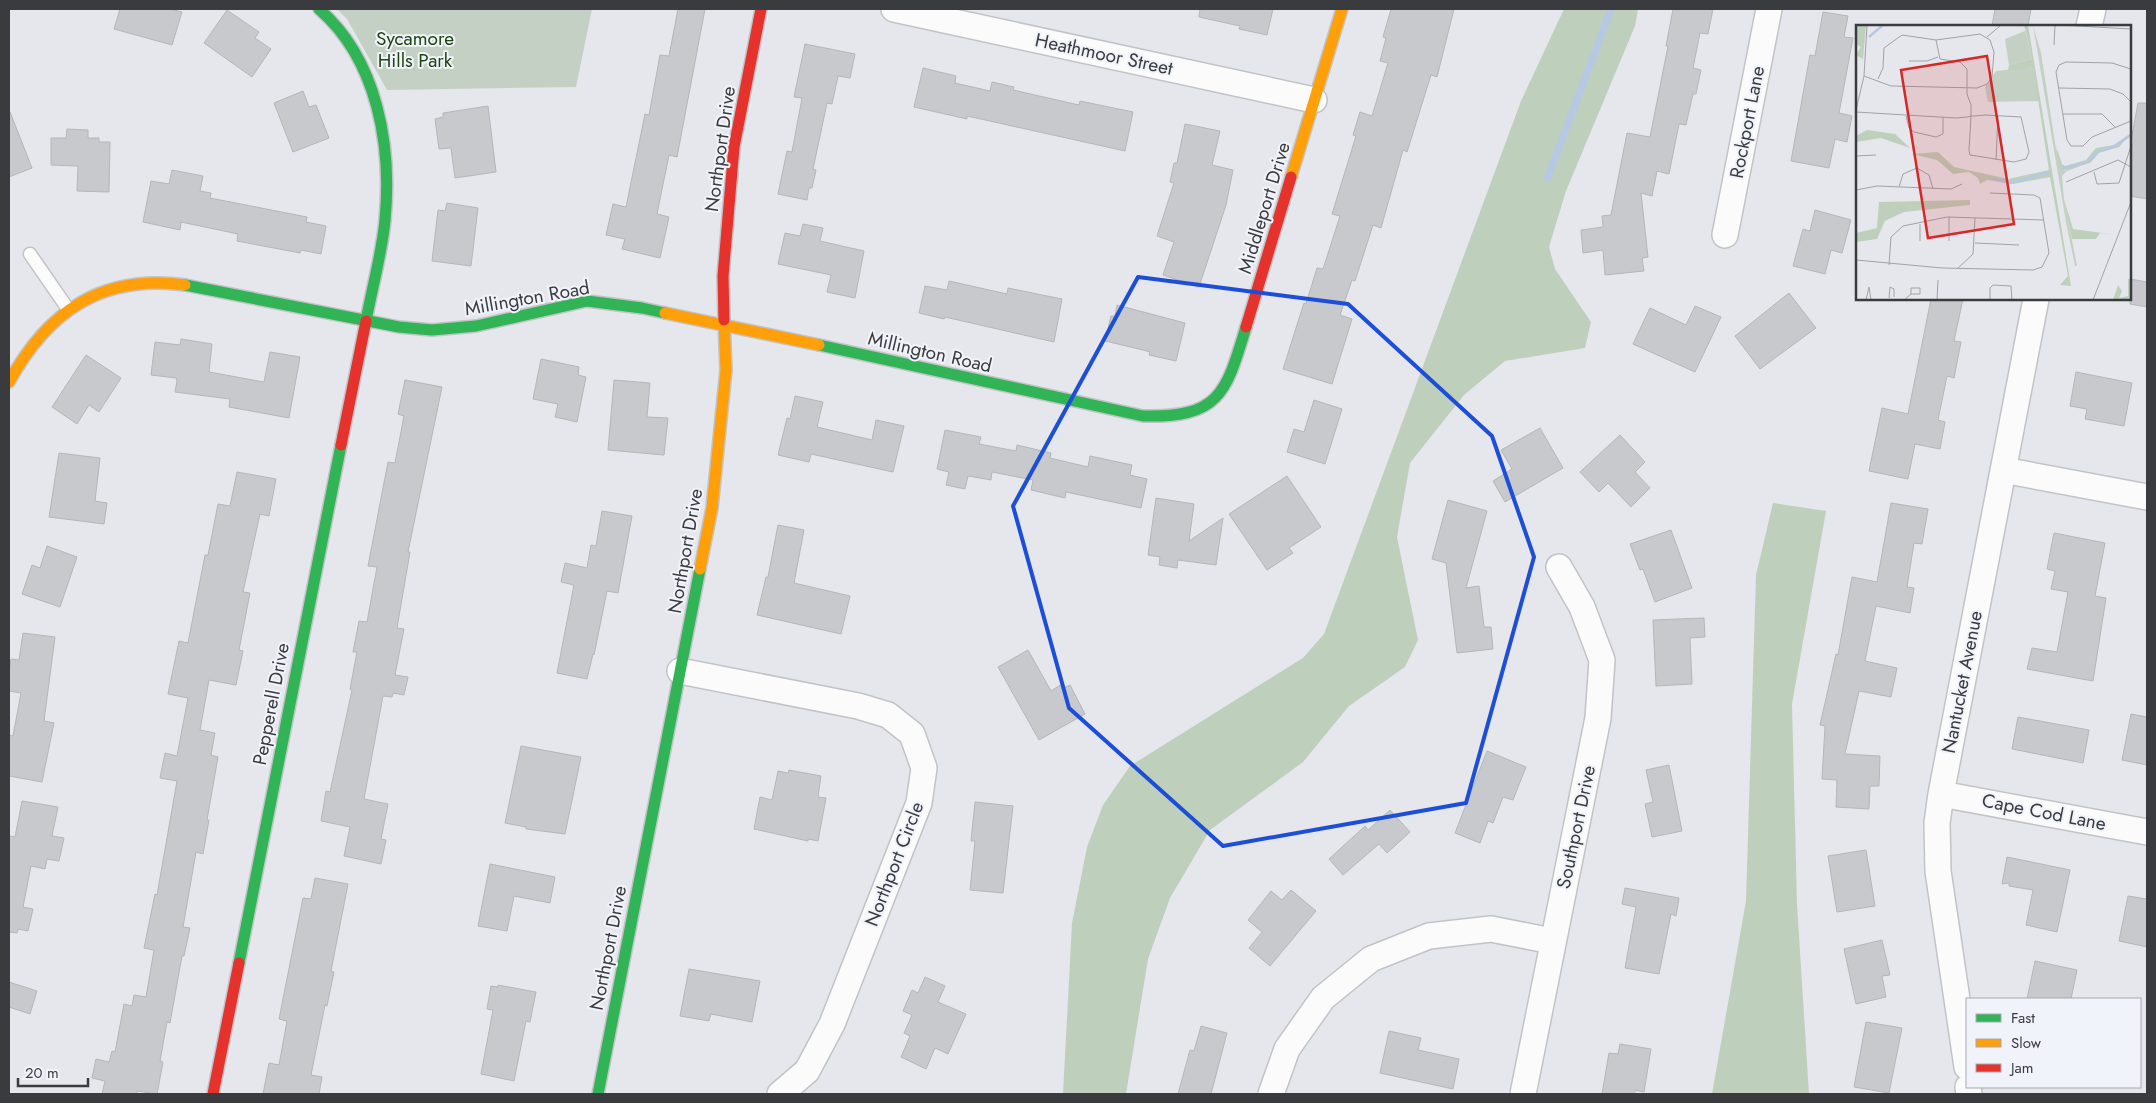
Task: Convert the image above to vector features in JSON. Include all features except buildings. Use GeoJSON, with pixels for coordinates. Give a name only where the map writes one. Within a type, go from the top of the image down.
{"type":"FeatureCollection","features":[{"type":"Feature","properties":{"kind":"street","name":"Pepperell Drive"},"geometry":{"type":"LineString","coordinates":[[213,1094],[364,320],[385,222],[388,189],[383,128],[367,79],[355,54],[319,9]]}},
{"type":"Feature","properties":{"kind":"street","name":"Northport Drive"},"geometry":{"type":"LineString","coordinates":[[598,1094],[712,508],[726,370],[722,276],[734,147],[761,9]]}},
{"type":"Feature","properties":{"kind":"street","name":"Heathmoor Street"},"geometry":{"type":"LineString","coordinates":[[894,9],[1314,100]]}},
{"type":"Feature","properties":{"kind":"street","name":"Middleport Drive"},"geometry":{"type":"LineString","coordinates":[[1203,407],[1223,390],[1234,366],[1342,9]]}},
{"type":"Feature","properties":{"kind":"street","name":"Rockport Lane"},"geometry":{"type":"LineString","coordinates":[[1725,235],[1769,9]]}},
{"type":"Feature","properties":{"kind":"street"},"geometry":{"type":"LineString","coordinates":[[2089,25],[2093,9]]}},
{"type":"Feature","properties":{"kind":"street","name":"Millington Road"},"geometry":{"type":"LineString","coordinates":[[9,382],[20,359],[36,337],[52,321],[68,310],[102,293],[125,286],[155,282],[188,285],[399,327],[432,330],[476,326],[587,301],[642,308],[1143,416],[1174,417],[1203,407]]}},
{"type":"Feature","properties":{"kind":"street","name":"Nantucket Avenue"},"geometry":{"type":"LineString","coordinates":[[1966,1060],[1938,871],[1937,823],[2036,300]]}},
{"type":"Feature","properties":{"kind":"street"},"geometry":{"type":"LineString","coordinates":[[2003,470],[2147,497]]}},
{"type":"Feature","properties":{"kind":"street","name":"Southport Drive"},"geometry":{"type":"LineString","coordinates":[[1523,1094],[1552,940],[1598,718],[1602,660],[1582,607],[1559,567]]}},
{"type":"Feature","properties":{"kind":"street","name":"Northport Circle"},"geometry":{"type":"LineString","coordinates":[[680,671],[858,706],[888,715],[912,734],[924,768],[919,803],[832,1024],[807,1071],[780,1094]]}},
{"type":"Feature","properties":{"kind":"street","name":"Cape Cod Lane"},"geometry":{"type":"LineString","coordinates":[[1941,794],[1950,794],[2147,832]]}},
{"type":"Feature","properties":{"kind":"street"},"geometry":{"type":"LineString","coordinates":[[1271,1094],[1287,1049],[1322,998],[1371,959],[1429,936],[1491,929],[1552,940]]}},
{"type":"Feature","properties":{"kind":"lane"},"geometry":{"type":"LineString","coordinates":[[30,254],[68,310]]}},
{"type":"Feature","properties":{"kind":"highlighted area"},"geometry":{"type":"Polygon","coordinates":[[[1138,277],[1348,304],[1492,436],[1534,557],[1466,803],[1223,846],[1069,708],[1013,506],[1138,277]]]}},
{"type":"Feature","properties":{"kind":"green space","name":"Sycamore Hills Park"},"geometry":{"type":"Polygon","coordinates":[[[337,9],[592,9],[576,87],[387,90],[347,19],[337,9]]]}},
{"type":"Feature","properties":{"kind":"green space"},"geometry":{"type":"Polygon","coordinates":[[[1564,9],[1638,9],[1635,26],[1566,191],[1549,247],[1555,269],[1591,322],[1585,348],[1505,361],[1464,395],[1410,463],[1397,537],[1418,640],[1405,667],[1349,706],[1303,762],[1210,830],[1170,898],[1148,959],[1126,1094],[1063,1094],[1072,923],[1087,847],[1103,805],[1130,766],[1303,658],[1324,634],[1521,101],[1564,9]]]}},
{"type":"Feature","properties":{"kind":"green space"},"geometry":{"type":"Polygon","coordinates":[[[1773,503],[1826,511],[1792,704],[1797,904],[1809,1094],[1712,1094],[1746,901],[1756,575],[1773,503]]]}},
{"type":"Feature","properties":{"kind":"waterway"},"geometry":{"type":"LineString","coordinates":[[1547,179],[1611,9]]}},
{"type":"Feature","properties":{"kind":"traffic: fast"},"geometry":{"type":"LineString","coordinates":[[319,9],[339,30],[355,53],[368,79],[377,106],[383,135],[387,192],[384,232],[366,321]]}},
{"type":"Feature","properties":{"kind":"traffic: fast"},"geometry":{"type":"LineString","coordinates":[[185,285],[399,327],[432,330],[476,326],[587,301],[665,313]]}},
{"type":"Feature","properties":{"kind":"traffic: fast"},"geometry":{"type":"LineString","coordinates":[[819,345],[1143,416],[1169,415],[1189,412],[1204,406],[1216,397],[1225,385],[1232,369],[1246,327]]}},
{"type":"Feature","properties":{"kind":"traffic: fast"},"geometry":{"type":"LineString","coordinates":[[239,963],[341,445]]}},
{"type":"Feature","properties":{"kind":"traffic: fast"},"geometry":{"type":"LineString","coordinates":[[598,1094],[700,569]]}},
{"type":"Feature","properties":{"kind":"traffic: slow"},"geometry":{"type":"LineString","coordinates":[[1291,177],[1342,9]]}},
{"type":"Feature","properties":{"kind":"traffic: slow"},"geometry":{"type":"LineString","coordinates":[[9,382],[24,357],[41,335],[60,317],[80,303],[103,292],[128,286],[155,283],[185,285]]}},
{"type":"Feature","properties":{"kind":"traffic: slow"},"geometry":{"type":"LineString","coordinates":[[665,313],[819,345]]}},
{"type":"Feature","properties":{"kind":"traffic: slow"},"geometry":{"type":"LineString","coordinates":[[700,569],[712,508],[726,370],[724,320]]}},
{"type":"Feature","properties":{"kind":"traffic: jam"},"geometry":{"type":"LineString","coordinates":[[724,320],[723,276],[734,147],[761,9]]}},
{"type":"Feature","properties":{"kind":"traffic: jam"},"geometry":{"type":"LineString","coordinates":[[1246,327],[1291,177]]}},
{"type":"Feature","properties":{"kind":"traffic: jam"},"geometry":{"type":"LineString","coordinates":[[341,445],[366,321]]}},
{"type":"Feature","properties":{"kind":"traffic: jam"},"geometry":{"type":"LineString","coordinates":[[213,1094],[239,963]]}}]}
